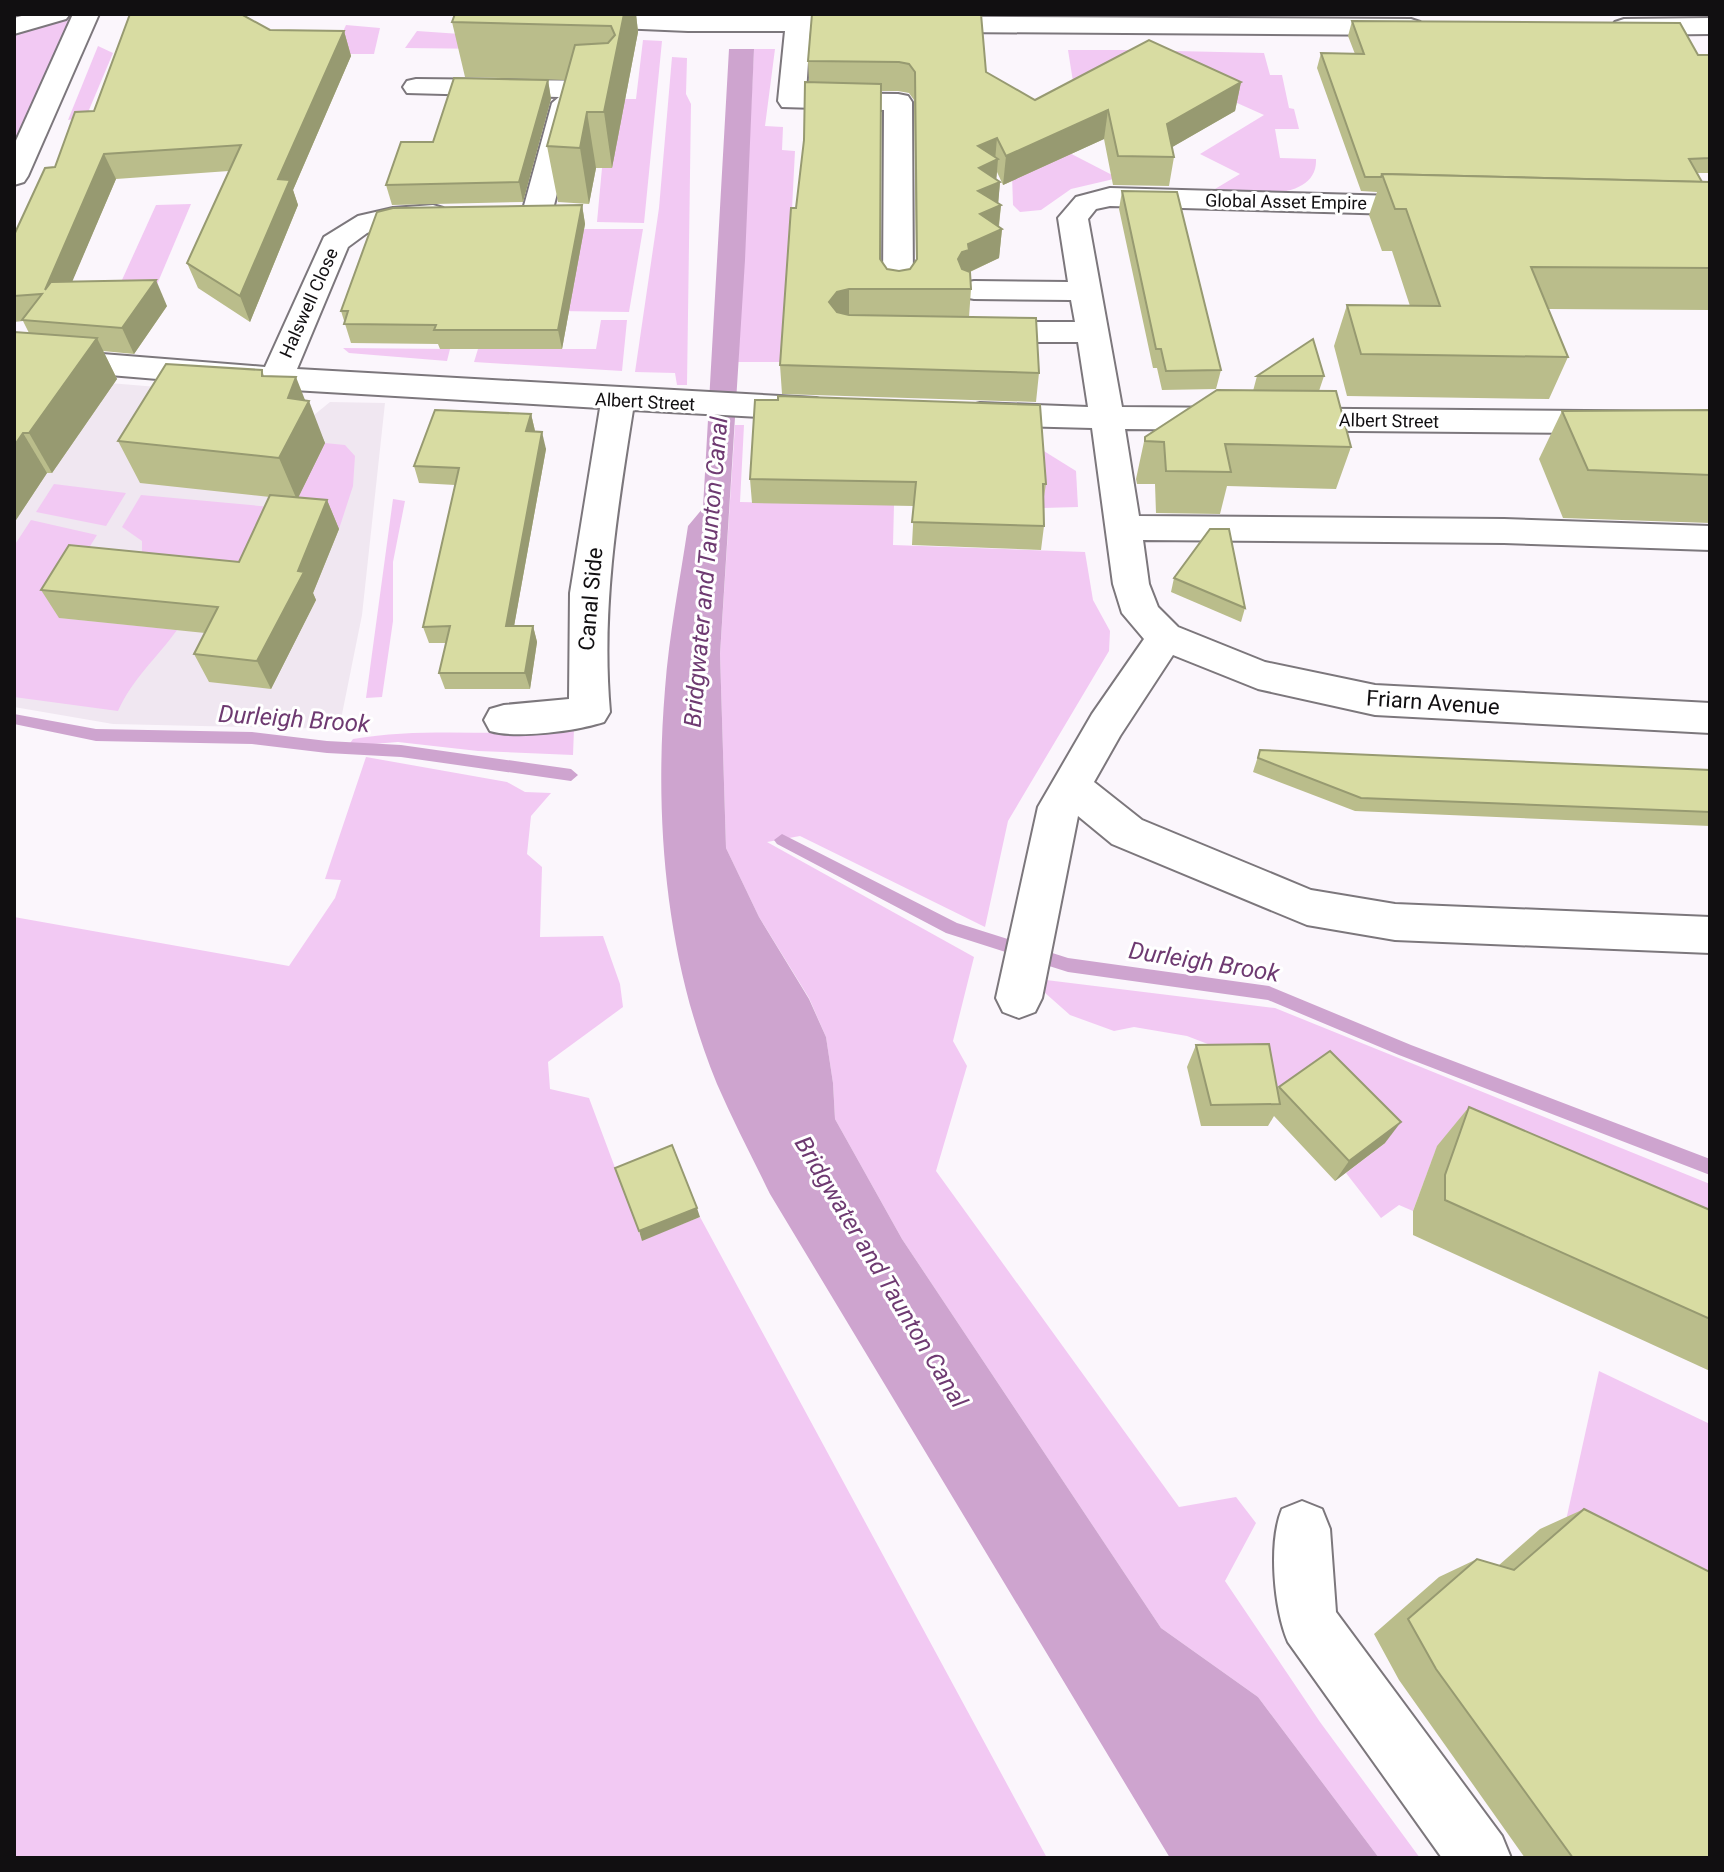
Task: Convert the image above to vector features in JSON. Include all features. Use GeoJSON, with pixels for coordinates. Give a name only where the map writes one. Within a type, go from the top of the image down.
{"type":"FeatureCollection","features":[{"type":"Feature","properties":{"kind":"street"},"geometry":{"type":"LineString","coordinates":[[14,26],[57,14]]}},
{"type":"Feature","properties":{"kind":"street"},"geometry":{"type":"LineString","coordinates":[[14,176],[86,14]]}},
{"type":"Feature","properties":{"kind":"street"},"geometry":{"type":"LineString","coordinates":[[482,14],[798,23],[955,19],[1309,20],[1433,27]]}},
{"type":"Feature","properties":{"kind":"street"},"geometry":{"type":"LineString","coordinates":[[798,23],[792,101],[898,102],[898,288]]}},
{"type":"Feature","properties":{"kind":"street"},"geometry":{"type":"LineString","coordinates":[[1600,27],[1710,28]]}},
{"type":"Feature","properties":{"kind":"street"},"geometry":{"type":"LineString","coordinates":[[416,87],[607,89]]}},
{"type":"Feature","properties":{"kind":"street"},"geometry":{"type":"LineString","coordinates":[[506,213],[552,213],[570,89]]}},
{"type":"Feature","properties":{"kind":"street","name":"Global Asset Empire"},"geometry":{"type":"LineString","coordinates":[[1107,418],[1073,218],[1086,203],[1110,197],[1456,206]]}},
{"type":"Feature","properties":{"kind":"street","name":"Halswell Close"},"geometry":{"type":"LineString","coordinates":[[276,379],[328,257],[343,236],[362,224],[398,215],[460,214]]}},
{"type":"Feature","properties":{"kind":"street"},"geometry":{"type":"LineString","coordinates":[[974,290],[1085,291]]}},
{"type":"Feature","properties":{"kind":"street"},"geometry":{"type":"LineString","coordinates":[[940,332],[1093,332]]}},
{"type":"Feature","properties":{"kind":"street","name":"Albert Street"},"geometry":{"type":"LineString","coordinates":[[14,357],[276,379],[618,401],[843,410]]}},
{"type":"Feature","properties":{"kind":"street","name":"Canal Side"},"geometry":{"type":"LineString","coordinates":[[504,720],[590,712],[585,662],[589,566],[618,401]]}},
{"type":"Feature","properties":{"kind":"street","name":"Albert Street"},"geometry":{"type":"LineString","coordinates":[[952,413],[1107,418],[1710,423]]}},
{"type":"Feature","properties":{"kind":"street","name":"Friarn Avenue"},"geometry":{"type":"LineString","coordinates":[[1107,418],[1131,584],[1141,613],[1165,637],[1258,675],[1375,700],[1710,718]]}},
{"type":"Feature","properties":{"kind":"street"},"geometry":{"type":"LineString","coordinates":[[1123,528],[1474,530],[1710,538]]}},
{"type":"Feature","properties":{"kind":"street"},"geometry":{"type":"LineString","coordinates":[[1019,998],[1059,807],[1106,725],[1165,637]]}},
{"type":"Feature","properties":{"kind":"street"},"geometry":{"type":"LineString","coordinates":[[1071,787],[1127,832],[1307,907],[1395,922],[1710,935]]}},
{"type":"Feature","properties":{"kind":"street"},"geometry":{"type":"LineString","coordinates":[[1302,1529],[1308,1622],[1480,1858]]}},
{"type":"Feature","properties":{"kind":"shaded area"},"geometry":{"type":"Polygon","coordinates":[[[14,14],[68,14],[69,24],[14,144],[14,14]]]}},
{"type":"Feature","properties":{"kind":"shaded area"},"geometry":{"type":"Polygon","coordinates":[[[346,25],[380,28],[374,54],[333,54],[346,25]]]}},
{"type":"Feature","properties":{"kind":"shaded area"},"geometry":{"type":"Polygon","coordinates":[[[417,31],[489,36],[493,49],[405,48],[417,31]]]}},
{"type":"Feature","properties":{"kind":"shaded area"},"geometry":{"type":"Polygon","coordinates":[[[643,40],[662,41],[644,223],[597,222],[602,168],[612,167],[623,99],[636,99],[643,40]]]}},
{"type":"Feature","properties":{"kind":"shaded area"},"geometry":{"type":"Polygon","coordinates":[[[98,46],[113,53],[86,117],[68,120],[98,46]]]}},
{"type":"Feature","properties":{"kind":"shaded area"},"geometry":{"type":"Polygon","coordinates":[[[754,49],[775,49],[765,126],[783,127],[782,150],[795,151],[784,362],[738,362],[754,49]]]}},
{"type":"Feature","properties":{"kind":"shaded area"},"geometry":{"type":"Polygon","coordinates":[[[1068,50],[1145,50],[1074,88],[1068,50]]]}},
{"type":"Feature","properties":{"kind":"shaded area"},"geometry":{"type":"Polygon","coordinates":[[[1175,51],[1264,53],[1270,75],[1282,75],[1289,108],[1294,109],[1299,129],[1275,129],[1280,158],[1316,159],[1313,174],[1304,184],[1274,193],[1210,192],[1240,174],[1200,154],[1264,115],[1152,65],[1175,51]]]}},
{"type":"Feature","properties":{"kind":"shaded area"},"geometry":{"type":"Polygon","coordinates":[[[672,57],[687,58],[686,94],[691,104],[687,385],[677,385],[675,373],[635,372],[659,208],[672,57]]]}},
{"type":"Feature","properties":{"kind":"shaded area"},"geometry":{"type":"Polygon","coordinates":[[[1011,145],[1056,146],[1118,178],[1071,189],[1041,210],[1020,212],[1013,205],[1011,145]]]}},
{"type":"Feature","properties":{"kind":"shaded area"},"geometry":{"type":"Polygon","coordinates":[[[191,204],[150,301],[112,302],[156,205],[191,204]]]}},
{"type":"Feature","properties":{"kind":"shaded area"},"geometry":{"type":"Polygon","coordinates":[[[524,229],[643,229],[629,312],[558,311],[524,229]]]}},
{"type":"Feature","properties":{"kind":"shaded area"},"geometry":{"type":"Polygon","coordinates":[[[601,320],[627,320],[622,371],[474,362],[478,349],[596,349],[601,320]]]}},
{"type":"Feature","properties":{"kind":"shaded area"},"geometry":{"type":"Polygon","coordinates":[[[343,348],[450,349],[447,361],[349,353],[343,348]]]}},
{"type":"Feature","properties":{"kind":"shaded area"},"geometry":{"type":"Polygon","coordinates":[[[14,375],[181,389],[314,415],[330,402],[385,403],[362,615],[339,729],[113,724],[14,707],[14,375]]]}},
{"type":"Feature","properties":{"kind":"shaded area"},"geometry":{"type":"Polygon","coordinates":[[[735,425],[744,425],[740,502],[894,505],[893,545],[1085,552],[1093,600],[1110,631],[1109,651],[1008,821],[985,927],[800,836],[767,842],[974,957],[953,1041],[967,1066],[936,1171],[1179,1507],[1236,1497],[1256,1523],[1225,1581],[1320,1722],[1420,1858],[1379,1858],[1258,1697],[1161,1628],[902,1239],[835,1119],[826,1037],[809,998],[759,917],[726,848],[720,654],[735,425]]]}},
{"type":"Feature","properties":{"kind":"shaded area"},"geometry":{"type":"Polygon","coordinates":[[[325,443],[345,445],[355,456],[353,486],[339,529],[283,524],[226,602],[128,578],[142,551],[142,541],[122,527],[141,495],[282,508],[313,467],[325,443]]]}},
{"type":"Feature","properties":{"kind":"shaded area"},"geometry":{"type":"Polygon","coordinates":[[[1039,448],[1076,471],[1078,507],[1043,508],[1039,448]]]}},
{"type":"Feature","properties":{"kind":"shaded area"},"geometry":{"type":"Polygon","coordinates":[[[54,484],[126,493],[106,526],[36,512],[54,484]]]}},
{"type":"Feature","properties":{"kind":"shaded area"},"geometry":{"type":"Polygon","coordinates":[[[393,499],[405,501],[393,562],[393,621],[382,697],[366,698],[393,499]]]}},
{"type":"Feature","properties":{"kind":"shaded area"},"geometry":{"type":"Polygon","coordinates":[[[31,520],[97,535],[75,570],[60,618],[177,630],[138,679],[118,711],[14,697],[14,546],[31,520]]]}},
{"type":"Feature","properties":{"kind":"shaded area"},"geometry":{"type":"Polygon","coordinates":[[[574,729],[573,755],[478,751],[398,742],[348,746],[353,739],[381,735],[574,729]]]}},
{"type":"Feature","properties":{"kind":"shaded area"},"geometry":{"type":"Polygon","coordinates":[[[366,757],[507,782],[525,792],[551,793],[531,816],[527,854],[542,867],[540,937],[603,936],[620,984],[623,1007],[548,1062],[550,1089],[589,1098],[642,1240],[700,1217],[1047,1858],[14,1858],[14,917],[289,966],[335,898],[341,880],[325,879],[366,757]]]}},
{"type":"Feature","properties":{"kind":"shaded area"},"geometry":{"type":"Polygon","coordinates":[[[1046,980],[1275,1008],[1710,1184],[1710,1265],[1437,1147],[1413,1211],[1399,1205],[1381,1218],[1346,1173],[1385,1143],[1288,1094],[1239,1056],[1187,1036],[1134,1027],[1114,1031],[1070,1015],[1044,992],[1046,980]]]}},
{"type":"Feature","properties":{"kind":"shaded area"},"geometry":{"type":"Polygon","coordinates":[[[1599,1371],[1710,1424],[1710,1618],[1561,1543],[1599,1371]]]}},
{"type":"Feature","properties":{"kind":"water","name":"Bridgwater and Taunton Canal"},"geometry":{"type":"Polygon","coordinates":[[[729,49],[754,49],[745,260],[720,654],[726,848],[759,917],[809,999],[826,1037],[835,1119],[902,1239],[1161,1628],[1258,1697],[1379,1858],[1170,1858],[770,1194],[723,1098],[700,1037],[675,939],[668,890],[661,789],[662,739],[669,648],[688,526],[703,508],[729,49]]]}},
{"type":"Feature","properties":{"kind":"building"},"geometry":{"type":"Polygon","coordinates":[[[130,14],[241,14],[270,30],[344,31],[278,179],[290,180],[240,296],[187,263],[241,145],[104,154],[45,290],[51,282],[156,280],[122,328],[22,320],[42,294],[14,296],[14,235],[45,168],[55,167],[75,112],[94,111],[130,14]]]}},
{"type":"Feature","properties":{"kind":"building"},"geometry":{"type":"Polygon","coordinates":[[[455,14],[624,14],[604,112],[587,112],[580,148],[547,146],[575,45],[608,43],[615,35],[611,26],[452,22],[455,14]]]}},
{"type":"Feature","properties":{"kind":"building"},"geometry":{"type":"Polygon","coordinates":[[[812,14],[981,14],[986,72],[1035,100],[1149,40],[1241,82],[1167,124],[1174,157],[1118,156],[1108,110],[1006,156],[997,138],[978,146],[998,159],[979,168],[1000,182],[978,191],[1001,205],[980,214],[1002,229],[968,244],[969,250],[962,252],[958,259],[962,269],[970,272],[971,289],[849,289],[837,292],[829,302],[837,312],[849,315],[1036,318],[1039,373],[780,365],[791,208],[796,208],[804,140],[805,82],[881,84],[880,259],[887,269],[899,271],[910,269],[917,259],[915,72],[909,64],[899,62],[808,61],[812,14]]]}},
{"type":"Feature","properties":{"kind":"building"},"geometry":{"type":"Polygon","coordinates":[[[1352,21],[1680,23],[1698,55],[1710,55],[1710,158],[1689,159],[1702,182],[1382,174],[1381,177],[1365,177],[1321,53],[1364,54],[1352,21]]]}},
{"type":"Feature","properties":{"kind":"building"},"geometry":{"type":"Polygon","coordinates":[[[454,78],[548,80],[519,182],[386,185],[401,142],[433,142],[454,78]]]}},
{"type":"Feature","properties":{"kind":"building"},"geometry":{"type":"Polygon","coordinates":[[[1382,174],[1710,182],[1710,268],[1531,267],[1568,357],[1361,354],[1347,305],[1440,306],[1406,209],[1395,209],[1382,174]]]}},
{"type":"Feature","properties":{"kind":"building"},"geometry":{"type":"Polygon","coordinates":[[[1122,191],[1177,192],[1221,370],[1166,371],[1161,349],[1156,349],[1122,191]]]}},
{"type":"Feature","properties":{"kind":"building"},"geometry":{"type":"Polygon","coordinates":[[[582,205],[558,330],[434,330],[436,325],[344,324],[348,311],[341,311],[377,212],[393,208],[582,205]]]}},
{"type":"Feature","properties":{"kind":"building"},"geometry":{"type":"Polygon","coordinates":[[[14,332],[97,338],[29,433],[23,433],[14,446],[14,332]]]}},
{"type":"Feature","properties":{"kind":"building"},"geometry":{"type":"Polygon","coordinates":[[[1313,339],[1324,376],[1257,376],[1313,339]]]}},
{"type":"Feature","properties":{"kind":"building"},"geometry":{"type":"Polygon","coordinates":[[[166,364],[262,370],[262,376],[296,377],[288,398],[309,401],[279,458],[118,441],[166,364]]]}},
{"type":"Feature","properties":{"kind":"building"},"geometry":{"type":"Polygon","coordinates":[[[1217,390],[1336,391],[1351,447],[1225,444],[1231,472],[1166,471],[1164,442],[1145,441],[1145,437],[1217,390]]]}},
{"type":"Feature","properties":{"kind":"building"},"geometry":{"type":"Polygon","coordinates":[[[778,396],[1040,405],[1046,484],[1043,484],[1044,526],[912,522],[916,482],[750,479],[755,400],[778,400],[778,396]]]}},
{"type":"Feature","properties":{"kind":"building"},"geometry":{"type":"Polygon","coordinates":[[[435,410],[531,414],[526,431],[542,432],[506,626],[533,626],[525,673],[439,673],[450,626],[423,627],[459,468],[414,466],[435,410]]]}},
{"type":"Feature","properties":{"kind":"building"},"geometry":{"type":"Polygon","coordinates":[[[1710,410],[1710,475],[1588,470],[1562,411],[1710,410]]]}},
{"type":"Feature","properties":{"kind":"building"},"geometry":{"type":"Polygon","coordinates":[[[270,495],[327,500],[298,571],[304,572],[257,661],[194,654],[218,607],[41,590],[69,545],[239,562],[270,495]]]}},
{"type":"Feature","properties":{"kind":"building"},"geometry":{"type":"Polygon","coordinates":[[[1210,529],[1229,529],[1245,608],[1174,578],[1210,529]]]}},
{"type":"Feature","properties":{"kind":"building"},"geometry":{"type":"Polygon","coordinates":[[[1260,750],[1710,770],[1710,812],[1361,798],[1258,758],[1260,750]]]}},
{"type":"Feature","properties":{"kind":"building"},"geometry":{"type":"Polygon","coordinates":[[[1269,1044],[1280,1104],[1211,1105],[1196,1045],[1269,1044]]]}},
{"type":"Feature","properties":{"kind":"building"},"geometry":{"type":"Polygon","coordinates":[[[1330,1051],[1401,1122],[1349,1161],[1279,1087],[1330,1051]]]}},
{"type":"Feature","properties":{"kind":"building"},"geometry":{"type":"Polygon","coordinates":[[[1469,1107],[1710,1210],[1710,1319],[1445,1200],[1445,1175],[1469,1107]]]}},
{"type":"Feature","properties":{"kind":"building"},"geometry":{"type":"Polygon","coordinates":[[[672,1145],[697,1208],[639,1231],[615,1168],[672,1145]]]}},
{"type":"Feature","properties":{"kind":"building"},"geometry":{"type":"Polygon","coordinates":[[[1584,1509],[1710,1572],[1710,1858],[1573,1858],[1436,1669],[1408,1619],[1477,1559],[1514,1570],[1584,1509]]]}},
{"type":"Feature","properties":{"kind":"waterway","name":"Durleigh Brook"},"geometry":{"type":"LineString","coordinates":[[14,719],[96,735],[252,738],[327,747],[401,751],[571,775]]}},
{"type":"Feature","properties":{"kind":"waterway","name":"Durleigh Brook"},"geometry":{"type":"LineString","coordinates":[[782,840],[952,928],[1068,965],[1269,993],[1405,1050],[1710,1167]]}}]}
